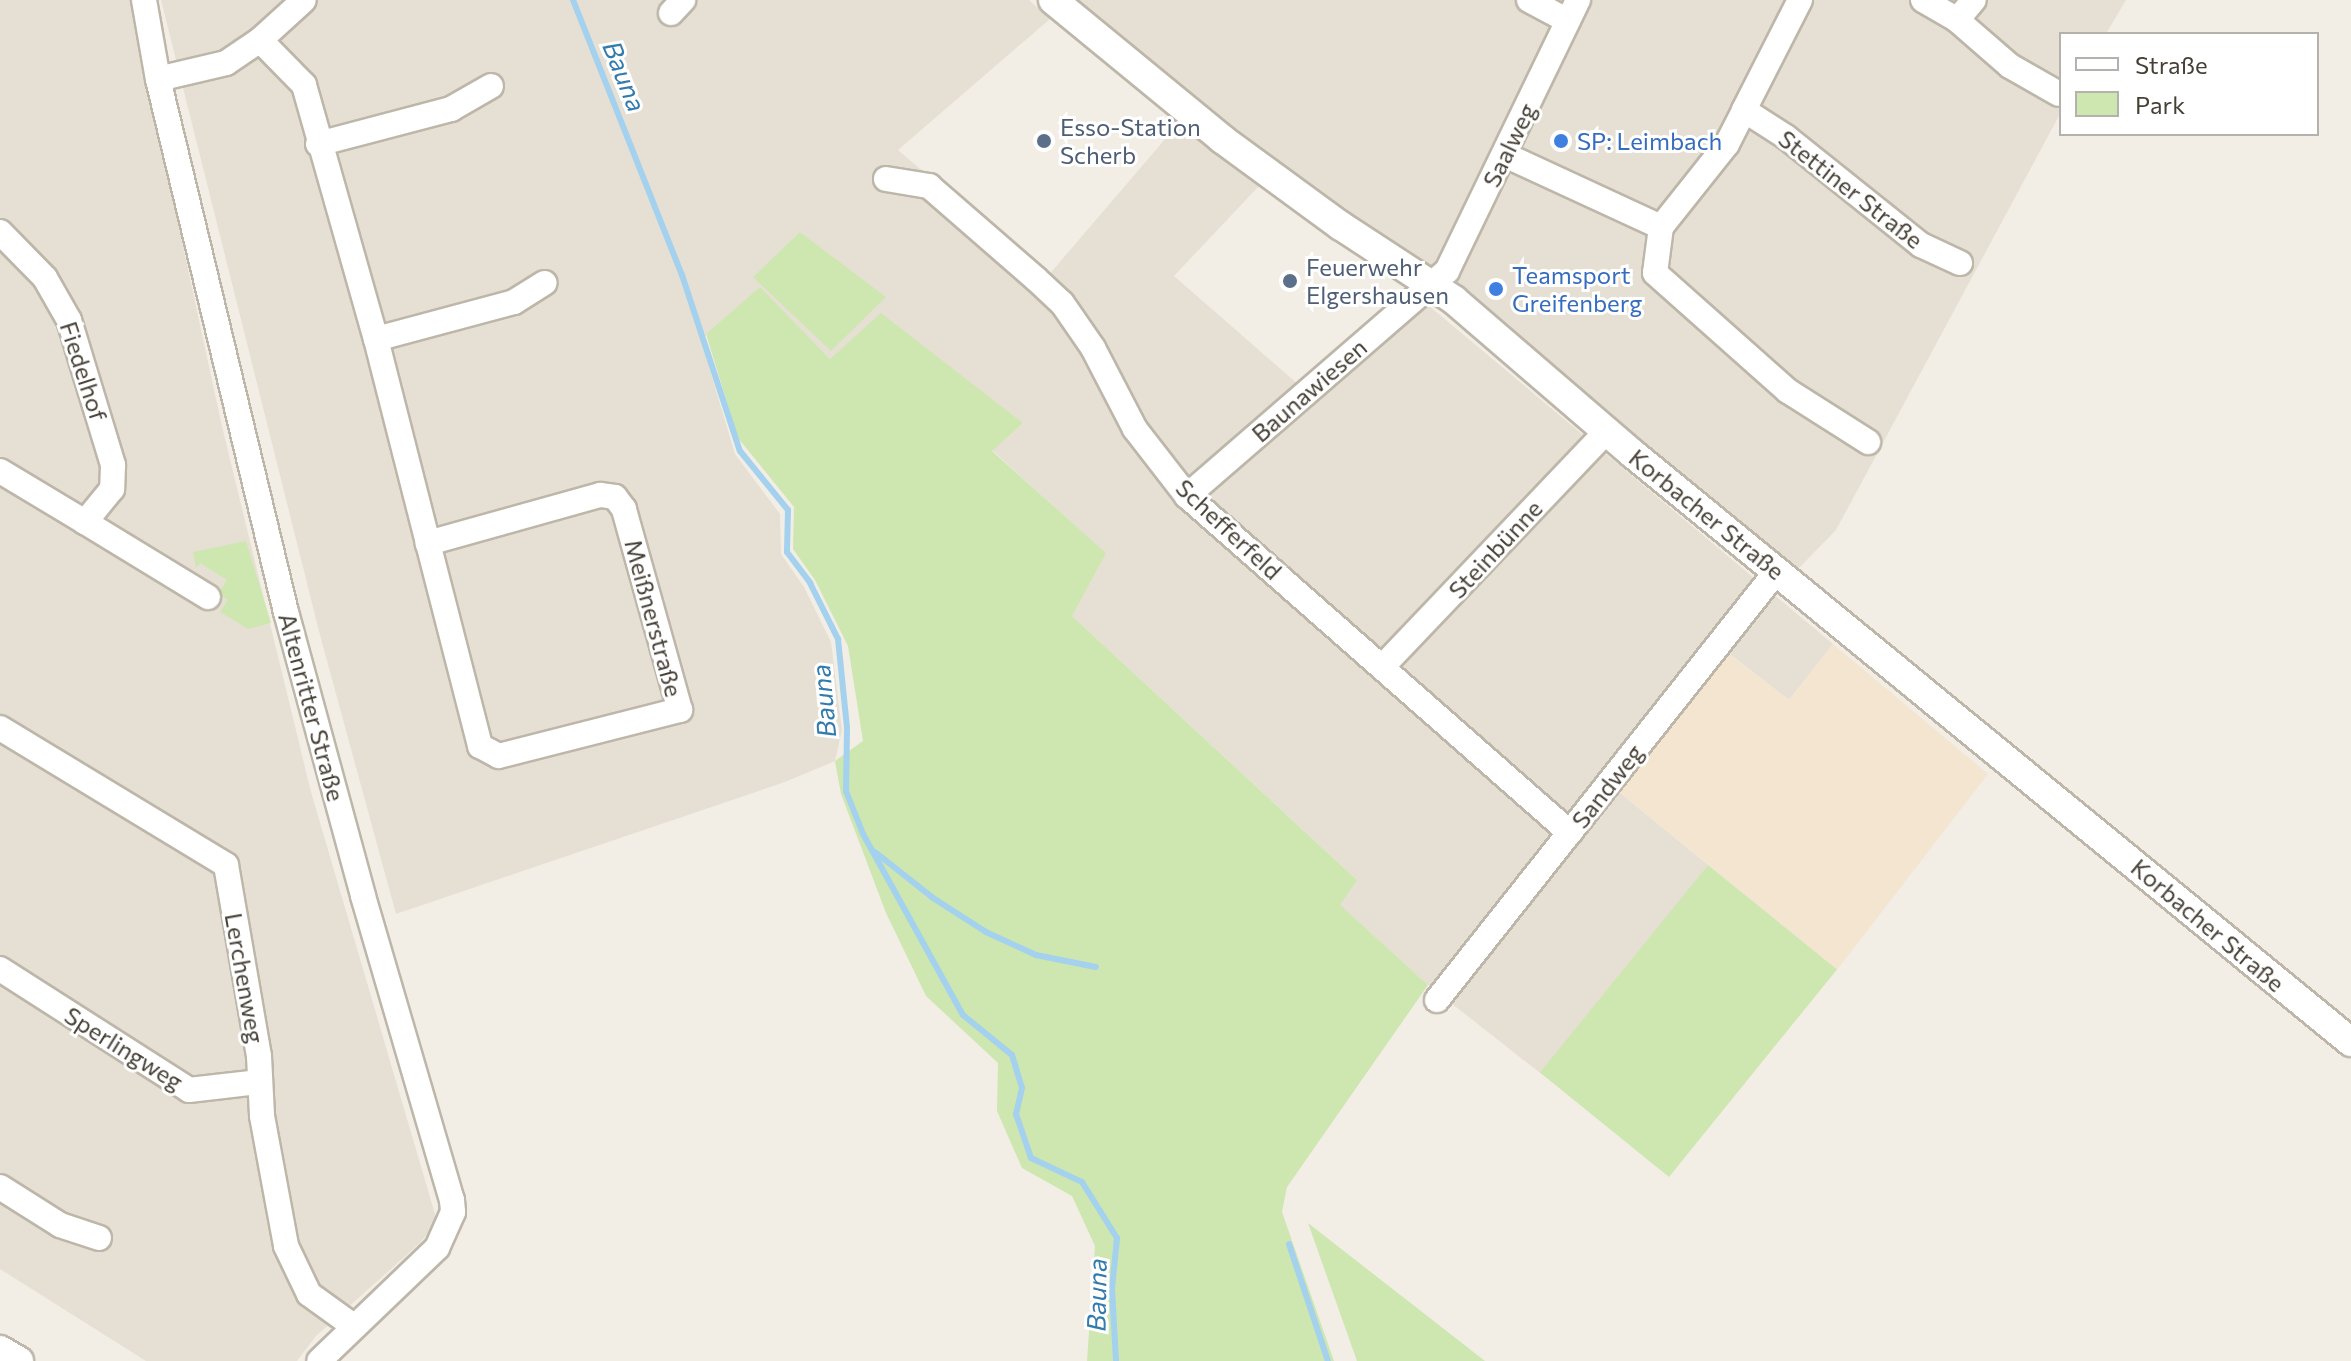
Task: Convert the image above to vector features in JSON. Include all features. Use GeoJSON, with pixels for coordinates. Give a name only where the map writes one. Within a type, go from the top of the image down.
{"type":"FeatureCollection","features":[{"type":"Feature","properties":{"kind":"street","name":"Altenritter Straße"},"geometry":{"type":"LineString","coordinates":[[144,0],[158,79],[286,612],[363,896],[452,1200],[453,1212],[437,1248],[352,1325],[319,1361]]}},
{"type":"Feature","properties":{"kind":"street"},"geometry":{"type":"LineString","coordinates":[[158,79],[226,63],[260,40],[304,0]]}},
{"type":"Feature","properties":{"kind":"street","name":"Korbacher Straße"},"geometry":{"type":"LineString","coordinates":[[1053,0],[1222,139],[1341,226],[1431,284],[1606,432],[2351,1042]]}},
{"type":"Feature","properties":{"kind":"street"},"geometry":{"type":"LineString","coordinates":[[1529,0],[1573,10]]}},
{"type":"Feature","properties":{"kind":"street"},"geometry":{"type":"LineString","coordinates":[[1800,0],[1727,144],[1661,227],[1655,273],[1788,391],[1868,442]]}},
{"type":"Feature","properties":{"kind":"street"},"geometry":{"type":"LineString","coordinates":[[1923,0],[1957,20],[2010,66],[2059,94]]}},
{"type":"Feature","properties":{"kind":"street"},"geometry":{"type":"LineString","coordinates":[[1957,20],[1974,0]]}},
{"type":"Feature","properties":{"kind":"street","name":"Saalweg"},"geometry":{"type":"LineString","coordinates":[[1431,284],[1447,271],[1573,10]]}},
{"type":"Feature","properties":{"kind":"street","name":"Meißnerstraße"},"geometry":{"type":"LineString","coordinates":[[260,40],[304,85],[318,144],[376,339],[428,543],[480,746],[499,756],[680,710],[624,509],[615,497],[600,495],[428,543]]}},
{"type":"Feature","properties":{"kind":"street"},"geometry":{"type":"LineString","coordinates":[[318,144],[451,109],[491,86]]}},
{"type":"Feature","properties":{"kind":"street","name":"Stettiner Straße"},"geometry":{"type":"LineString","coordinates":[[1744,110],[1786,137],[1921,245],[1960,263]]}},
{"type":"Feature","properties":{"kind":"street"},"geometry":{"type":"LineString","coordinates":[[1505,155],[1661,227]]}},
{"type":"Feature","properties":{"kind":"street","name":"Schefferfeld"},"geometry":{"type":"LineString","coordinates":[[886,179],[929,186],[1062,303],[1093,348],[1135,429],[1187,496],[1570,833]]}},
{"type":"Feature","properties":{"kind":"street","name":"Fiedelhof"},"geometry":{"type":"LineString","coordinates":[[0,232],[45,278],[69,320],[113,465],[112,489],[85,522]]}},
{"type":"Feature","properties":{"kind":"street"},"geometry":{"type":"LineString","coordinates":[[376,339],[514,302],[545,283]]}},
{"type":"Feature","properties":{"kind":"street","name":"Baunawiesen"},"geometry":{"type":"LineString","coordinates":[[1187,496],[1431,284]]}},
{"type":"Feature","properties":{"kind":"street","name":"Steinbünne"},"geometry":{"type":"LineString","coordinates":[[1383,666],[1606,432]]}},
{"type":"Feature","properties":{"kind":"street"},"geometry":{"type":"LineString","coordinates":[[0,471],[208,597]]}},
{"type":"Feature","properties":{"kind":"street","name":"Sandweg"},"geometry":{"type":"LineString","coordinates":[[1437,1000],[1776,572]]}},
{"type":"Feature","properties":{"kind":"street","name":"Lerchenweg"},"geometry":{"type":"LineString","coordinates":[[0,728],[226,865],[259,1056],[258,1082],[286,1246],[309,1294],[352,1325]]}},
{"type":"Feature","properties":{"kind":"street","name":"Sperlingweg"},"geometry":{"type":"LineString","coordinates":[[0,969],[189,1090],[258,1082]]}},
{"type":"Feature","properties":{"kind":"street"},"geometry":{"type":"LineString","coordinates":[[0,1187],[60,1225],[99,1238]]}},
{"type":"Feature","properties":{"kind":"street"},"geometry":{"type":"LineString","coordinates":[[0,1350],[19,1361]]}},
{"type":"Feature","properties":{"kind":"shaded area"},"geometry":{"type":"Polygon","coordinates":[[[0,0],[130,0],[221,422],[311,792],[435,1214],[436,1223],[420,1243],[316,1336],[297,1361],[146,1361],[0,1269],[0,0]]]}},
{"type":"Feature","properties":{"kind":"shaded area"},"geometry":{"type":"Polygon","coordinates":[[[161,0],[1029,0],[1050,19],[898,150],[1047,277],[1178,124],[1260,185],[1174,276],[1300,386],[1410,290],[1833,644],[1789,700],[1722,648],[1613,787],[1708,865],[1544,1076],[1428,985],[1339,905],[1356,879],[1071,615],[1105,553],[992,450],[1023,423],[830,359],[760,288],[701,340],[735,454],[780,514],[781,554],[804,587],[831,642],[842,730],[835,761],[785,782],[396,914],[320,635],[161,0]]]}},
{"type":"Feature","properties":{"kind":"shaded area"},"geometry":{"type":"Polygon","coordinates":[[[1062,0],[2126,0],[2107,32],[2059,32],[2059,116],[1836,530],[1798,569],[1421,274],[1062,0]]]}},
{"type":"Feature","properties":{"kind":"shaded area"},"geometry":{"type":"Polygon","coordinates":[[[1833,644],[1988,774],[1837,970],[1613,787],[1721,648],[1789,700],[1833,644]]]}},
{"type":"Feature","properties":{"kind":"green space"},"geometry":{"type":"Polygon","coordinates":[[[800,232],[886,297],[831,351],[753,277],[800,232]]]}},
{"type":"Feature","properties":{"kind":"green space"},"geometry":{"type":"Polygon","coordinates":[[[760,287],[830,359],[881,313],[1023,423],[992,451],[1106,553],[1072,616],[1357,880],[1340,905],[1428,985],[1287,1187],[1282,1212],[1334,1361],[1087,1361],[1095,1246],[1072,1196],[1022,1168],[997,1111],[998,1063],[926,996],[886,913],[841,794],[835,761],[863,741],[848,646],[815,580],[793,549],[794,507],[738,438],[706,334],[760,287]]]}},
{"type":"Feature","properties":{"kind":"green space"},"geometry":{"type":"Polygon","coordinates":[[[246,541],[271,623],[248,629],[220,612],[228,600],[218,594],[227,580],[200,563],[196,568],[193,552],[246,541]]]}},
{"type":"Feature","properties":{"kind":"green space"},"geometry":{"type":"Polygon","coordinates":[[[1708,865],[1837,969],[1669,1177],[1540,1072],[1708,865]]]}},
{"type":"Feature","properties":{"kind":"green space"},"geometry":{"type":"Polygon","coordinates":[[[1308,1223],[1485,1361],[1357,1361],[1308,1223]]]}},
{"type":"Feature","properties":{"kind":"waterway","name":"Bauna"},"geometry":{"type":"LineString","coordinates":[[573,0],[682,275],[740,451],[788,510],[787,552],[810,583],[838,639],[847,728],[846,791],[863,834],[963,1015],[1012,1055],[1022,1088],[1016,1114],[1031,1158],[1082,1182],[1117,1238],[1112,1289],[1116,1361]]}},
{"type":"Feature","properties":{"kind":"waterway"},"geometry":{"type":"LineString","coordinates":[[875,852],[933,898],[986,932],[1036,955],[1096,967]]}},
{"type":"Feature","properties":{"kind":"waterway"},"geometry":{"type":"LineString","coordinates":[[1289,1244],[1328,1361]]}},
{"type":"Feature","properties":{"kind":"place","name":"Esso-Station Scherb"},"geometry":{"type":"Point","coordinates":[1044,141]}},
{"type":"Feature","properties":{"kind":"place","name":"SP: Leimbach"},"geometry":{"type":"Point","coordinates":[1561,141]}},
{"type":"Feature","properties":{"kind":"place","name":"Feuerwehr Elgershausen"},"geometry":{"type":"Point","coordinates":[1290,281]}},
{"type":"Feature","properties":{"kind":"place","name":"Teamsport Greifenberg"},"geometry":{"type":"Point","coordinates":[1496,289]}}]}
